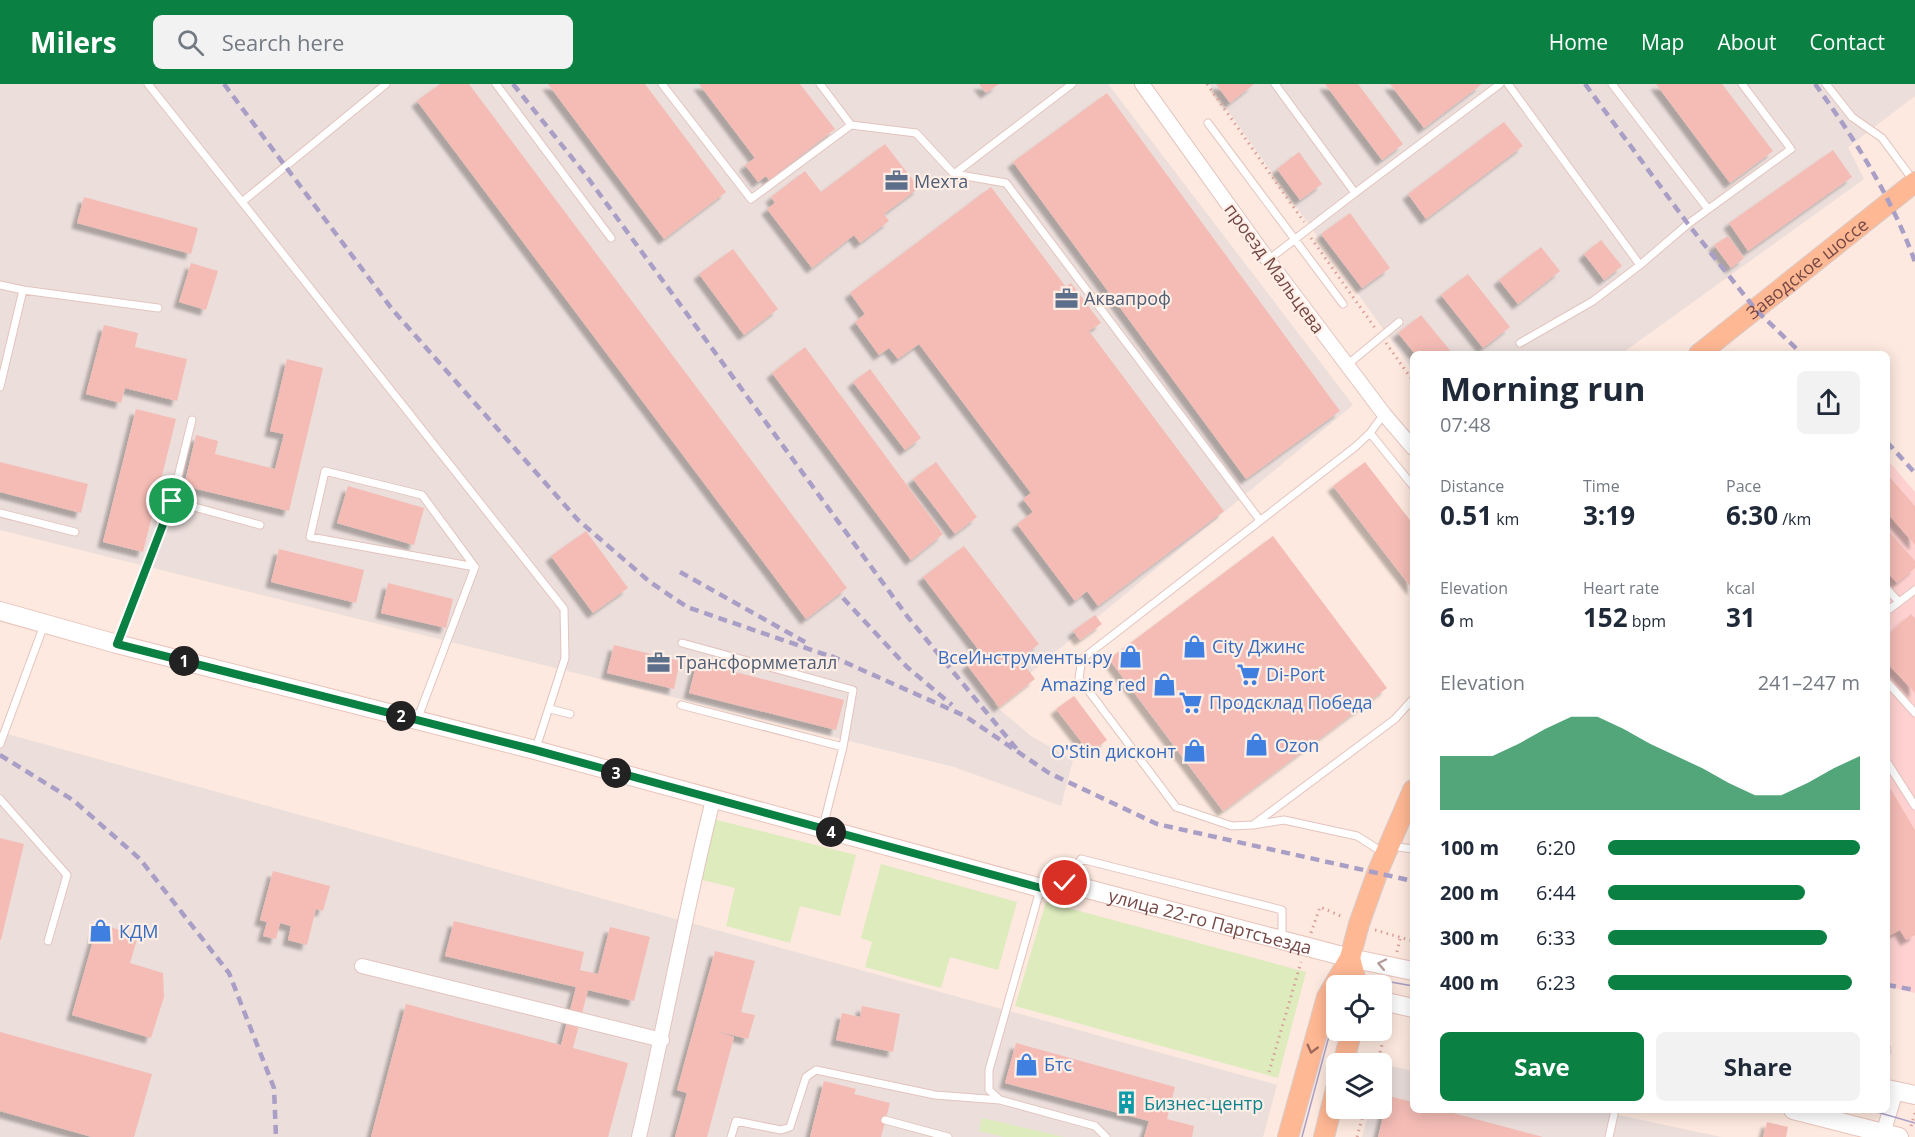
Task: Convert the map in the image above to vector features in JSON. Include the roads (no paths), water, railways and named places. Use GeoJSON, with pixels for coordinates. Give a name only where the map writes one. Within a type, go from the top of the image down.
{"type":"FeatureCollection","features":[{"type":"Feature","properties":{"kind":"main road","name":"Заводское шоссе"},"geometry":{"type":"LineString","coordinates":[[1703,351],[1915,182]]}},
{"type":"Feature","properties":{"kind":"main road"},"geometry":{"type":"LineString","coordinates":[[1288,1137],[1326,997],[1350,958],[1359,924],[1410,797]]}},
{"type":"Feature","properties":{"kind":"main road"},"geometry":{"type":"LineString","coordinates":[[1350,958],[1354,975]]}},
{"type":"Feature","properties":{"kind":"main road"},"geometry":{"type":"LineString","coordinates":[[1324,1137],[1328,1119]]}},
{"type":"Feature","properties":{"kind":"street","name":"проезд Мальцева"},"geometry":{"type":"LineString","coordinates":[[1142,84],[1268,260],[1384,414],[1410,444]]}},
{"type":"Feature","properties":{"kind":"street","name":"улица 22-го Партсъезда"},"geometry":{"type":"LineString","coordinates":[[0,611],[117,644],[535,750],[1041,888],[1065,883],[1307,944],[1350,958],[1410,970]]}},
{"type":"Feature","properties":{"kind":"street"},"geometry":{"type":"LineString","coordinates":[[639,1137],[682,946],[688,900],[713,800]]}},
{"type":"Feature","properties":{"kind":"street"},"geometry":{"type":"LineString","coordinates":[[362,966],[662,1040]]}},
{"type":"Feature","properties":{"kind":"street"},"geometry":{"type":"LineString","coordinates":[[1392,1003],[1410,1007]]}},
{"type":"Feature","properties":{"kind":"street"},"geometry":{"type":"LineString","coordinates":[[1890,1086],[1915,1095]]}},
{"type":"Feature","properties":{"kind":"street"},"geometry":{"type":"LineString","coordinates":[[1804,1113],[1888,1136],[1889,1113]]}},
{"type":"Feature","properties":{"kind":"lane"},"geometry":{"type":"LineString","coordinates":[[148,84],[564,609],[565,658],[535,750]]}},
{"type":"Feature","properties":{"kind":"lane"},"geometry":{"type":"LineString","coordinates":[[242,202],[386,84]]}},
{"type":"Feature","properties":{"kind":"lane"},"geometry":{"type":"LineString","coordinates":[[496,84],[611,238]]}},
{"type":"Feature","properties":{"kind":"lane"},"geometry":{"type":"LineString","coordinates":[[663,84],[751,199],[851,125],[916,133],[954,174],[1006,183],[1259,519]]}},
{"type":"Feature","properties":{"kind":"lane"},"geometry":{"type":"LineString","coordinates":[[820,84],[851,125]]}},
{"type":"Feature","properties":{"kind":"lane"},"geometry":{"type":"LineString","coordinates":[[954,174],[1072,84]]}},
{"type":"Feature","properties":{"kind":"lane"},"geometry":{"type":"LineString","coordinates":[[1275,84],[1356,193]]}},
{"type":"Feature","properties":{"kind":"lane"},"geometry":{"type":"LineString","coordinates":[[1268,260],[1500,84]]}},
{"type":"Feature","properties":{"kind":"lane"},"geometry":{"type":"LineString","coordinates":[[1508,84],[1640,265]]}},
{"type":"Feature","properties":{"kind":"lane"},"geometry":{"type":"LineString","coordinates":[[1612,84],[1708,209]]}},
{"type":"Feature","properties":{"kind":"lane"},"geometry":{"type":"LineString","coordinates":[[1520,343],[1593,301],[1708,209],[1791,149],[1742,84]]}},
{"type":"Feature","properties":{"kind":"lane"},"geometry":{"type":"LineString","coordinates":[[1826,84],[1852,117],[1882,138],[1915,182]]}},
{"type":"Feature","properties":{"kind":"lane"},"geometry":{"type":"LineString","coordinates":[[1208,123],[1343,304]]}},
{"type":"Feature","properties":{"kind":"lane"},"geometry":{"type":"LineString","coordinates":[[0,285],[158,308]]}},
{"type":"Feature","properties":{"kind":"lane"},"geometry":{"type":"LineString","coordinates":[[0,387],[23,290]]}},
{"type":"Feature","properties":{"kind":"lane"},"geometry":{"type":"LineString","coordinates":[[1347,365],[1399,322]]}},
{"type":"Feature","properties":{"kind":"lane"},"geometry":{"type":"LineString","coordinates":[[1384,414],[1370,433],[1082,659],[1079,678],[1176,807],[1232,826],[1284,820],[1357,836],[1388,850],[1410,849]]}},
{"type":"Feature","properties":{"kind":"lane"},"geometry":{"type":"LineString","coordinates":[[117,644],[172,501],[192,420]]}},
{"type":"Feature","properties":{"kind":"lane"},"geometry":{"type":"LineString","coordinates":[[1370,433],[1410,482]]}},
{"type":"Feature","properties":{"kind":"lane"},"geometry":{"type":"LineString","coordinates":[[325,471],[422,495],[475,567],[310,537],[325,471]]}},
{"type":"Feature","properties":{"kind":"lane"},"geometry":{"type":"LineString","coordinates":[[172,501],[261,525]]}},
{"type":"Feature","properties":{"kind":"lane"},"geometry":{"type":"LineString","coordinates":[[0,513],[75,532]]}},
{"type":"Feature","properties":{"kind":"lane"},"geometry":{"type":"LineString","coordinates":[[417,720],[475,567]]}},
{"type":"Feature","properties":{"kind":"lane"},"geometry":{"type":"LineString","coordinates":[[1890,609],[1915,590]]}},
{"type":"Feature","properties":{"kind":"lane"},"geometry":{"type":"LineString","coordinates":[[1890,592],[1899,602]]}},
{"type":"Feature","properties":{"kind":"lane"},"geometry":{"type":"LineString","coordinates":[[0,744],[45,622]]}},
{"type":"Feature","properties":{"kind":"lane"},"geometry":{"type":"LineString","coordinates":[[682,644],[853,690],[843,747],[822,830]]}},
{"type":"Feature","properties":{"kind":"lane"},"geometry":{"type":"LineString","coordinates":[[1890,685],[1915,713]]}},
{"type":"Feature","properties":{"kind":"lane"},"geometry":{"type":"LineString","coordinates":[[1253,825],[1395,719],[1410,702]]}},
{"type":"Feature","properties":{"kind":"lane"},"geometry":{"type":"LineString","coordinates":[[681,705],[843,747]]}},
{"type":"Feature","properties":{"kind":"lane"},"geometry":{"type":"LineString","coordinates":[[550,709],[570,714]]}},
{"type":"Feature","properties":{"kind":"lane"},"geometry":{"type":"LineString","coordinates":[[1890,767],[1915,806]]}},
{"type":"Feature","properties":{"kind":"lane"},"geometry":{"type":"LineString","coordinates":[[0,799],[67,875],[48,941]]}},
{"type":"Feature","properties":{"kind":"lane"},"geometry":{"type":"LineString","coordinates":[[1065,883],[1081,860],[1282,910],[1282,938]]}},
{"type":"Feature","properties":{"kind":"lane"},"geometry":{"type":"LineString","coordinates":[[1004,1101],[994,1096],[989,1090],[989,1070],[1041,888]]}},
{"type":"Feature","properties":{"kind":"lane"},"geometry":{"type":"LineString","coordinates":[[731,1137],[736,1121],[781,1130],[790,1127],[806,1077],[816,1070],[935,1095],[1004,1101],[1095,1126],[1106,1137]]}},
{"type":"Feature","properties":{"kind":"lane"},"geometry":{"type":"LineString","coordinates":[[1609,1137],[1614,1113]]}},
{"type":"Feature","properties":{"kind":"lane"},"geometry":{"type":"LineString","coordinates":[[885,1120],[948,1137]]}},
{"type":"Feature","properties":{"kind":"tram line"},"geometry":{"type":"LineString","coordinates":[[1392,982],[1410,985]]}},
{"type":"Feature","properties":{"kind":"tram line"},"geometry":{"type":"LineString","coordinates":[[1302,1137],[1328,1041]]}},
{"type":"Feature","properties":{"kind":"tram line"},"geometry":{"type":"LineString","coordinates":[[1880,1113],[1915,1123]]}},
{"type":"Feature","properties":{"kind":"railway"},"geometry":{"type":"LineString","coordinates":[[224,84],[392,309],[578,520],[650,582],[687,607],[838,659]]}},
{"type":"Feature","properties":{"kind":"railway"},"geometry":{"type":"LineString","coordinates":[[513,84],[585,174],[907,616],[1020,753]]}},
{"type":"Feature","properties":{"kind":"railway"},"geometry":{"type":"LineString","coordinates":[[1585,84],[1688,224],[1756,310],[1799,351]]}},
{"type":"Feature","properties":{"kind":"railway"},"geometry":{"type":"LineString","coordinates":[[1815,84],[1844,126],[1884,192],[1915,262]]}},
{"type":"Feature","properties":{"kind":"railway"},"geometry":{"type":"LineString","coordinates":[[1890,445],[1915,473]]}},
{"type":"Feature","properties":{"kind":"railway"},"geometry":{"type":"LineString","coordinates":[[680,572],[805,642]]}},
{"type":"Feature","properties":{"kind":"railway"},"geometry":{"type":"LineString","coordinates":[[843,598],[907,667],[952,705]]}},
{"type":"Feature","properties":{"kind":"railway"},"geometry":{"type":"LineString","coordinates":[[831,656],[965,716],[1049,773],[1157,824],[1410,880]]}},
{"type":"Feature","properties":{"kind":"railway"},"geometry":{"type":"LineString","coordinates":[[0,755],[73,800],[140,859],[229,973],[274,1088],[276,1137]]}},
{"type":"Feature","properties":{"kind":"railway"},"geometry":{"type":"LineString","coordinates":[[1890,986],[1915,990]]}},
{"type":"Feature","properties":{"kind":"place","name":"Мехта"},"geometry":{"type":"Point","coordinates":[896,181]}},
{"type":"Feature","properties":{"kind":"place","name":"Аквапроф"},"geometry":{"type":"Point","coordinates":[1066,298]}},
{"type":"Feature","properties":{"kind":"place","name":"City Джинс"},"geometry":{"type":"Point","coordinates":[1194,646]}},
{"type":"Feature","properties":{"kind":"place","name":"ВсеИнструменты.ру"},"geometry":{"type":"Point","coordinates":[1130,657]}},
{"type":"Feature","properties":{"kind":"place","name":"Трансформметалл"},"geometry":{"type":"Point","coordinates":[658,662]}},
{"type":"Feature","properties":{"kind":"place","name":"Di-Port"},"geometry":{"type":"Point","coordinates":[1248,674]}},
{"type":"Feature","properties":{"kind":"place","name":"Amazing red"},"geometry":{"type":"Point","coordinates":[1164,684]}},
{"type":"Feature","properties":{"kind":"place","name":"Продсклад Победа"},"geometry":{"type":"Point","coordinates":[1191,702]}},
{"type":"Feature","properties":{"kind":"place","name":"Ozon"},"geometry":{"type":"Point","coordinates":[1257,745]}},
{"type":"Feature","properties":{"kind":"place","name":"O'Stin дисконт"},"geometry":{"type":"Point","coordinates":[1194,751]}},
{"type":"Feature","properties":{"kind":"place","name":"КДМ"},"geometry":{"type":"Point","coordinates":[101,931]}},
{"type":"Feature","properties":{"kind":"place","name":"Бтс"},"geometry":{"type":"Point","coordinates":[1026,1064]}},
{"type":"Feature","properties":{"kind":"place","name":"Бизнес-центр"},"geometry":{"type":"Point","coordinates":[1126,1103]}}]}
